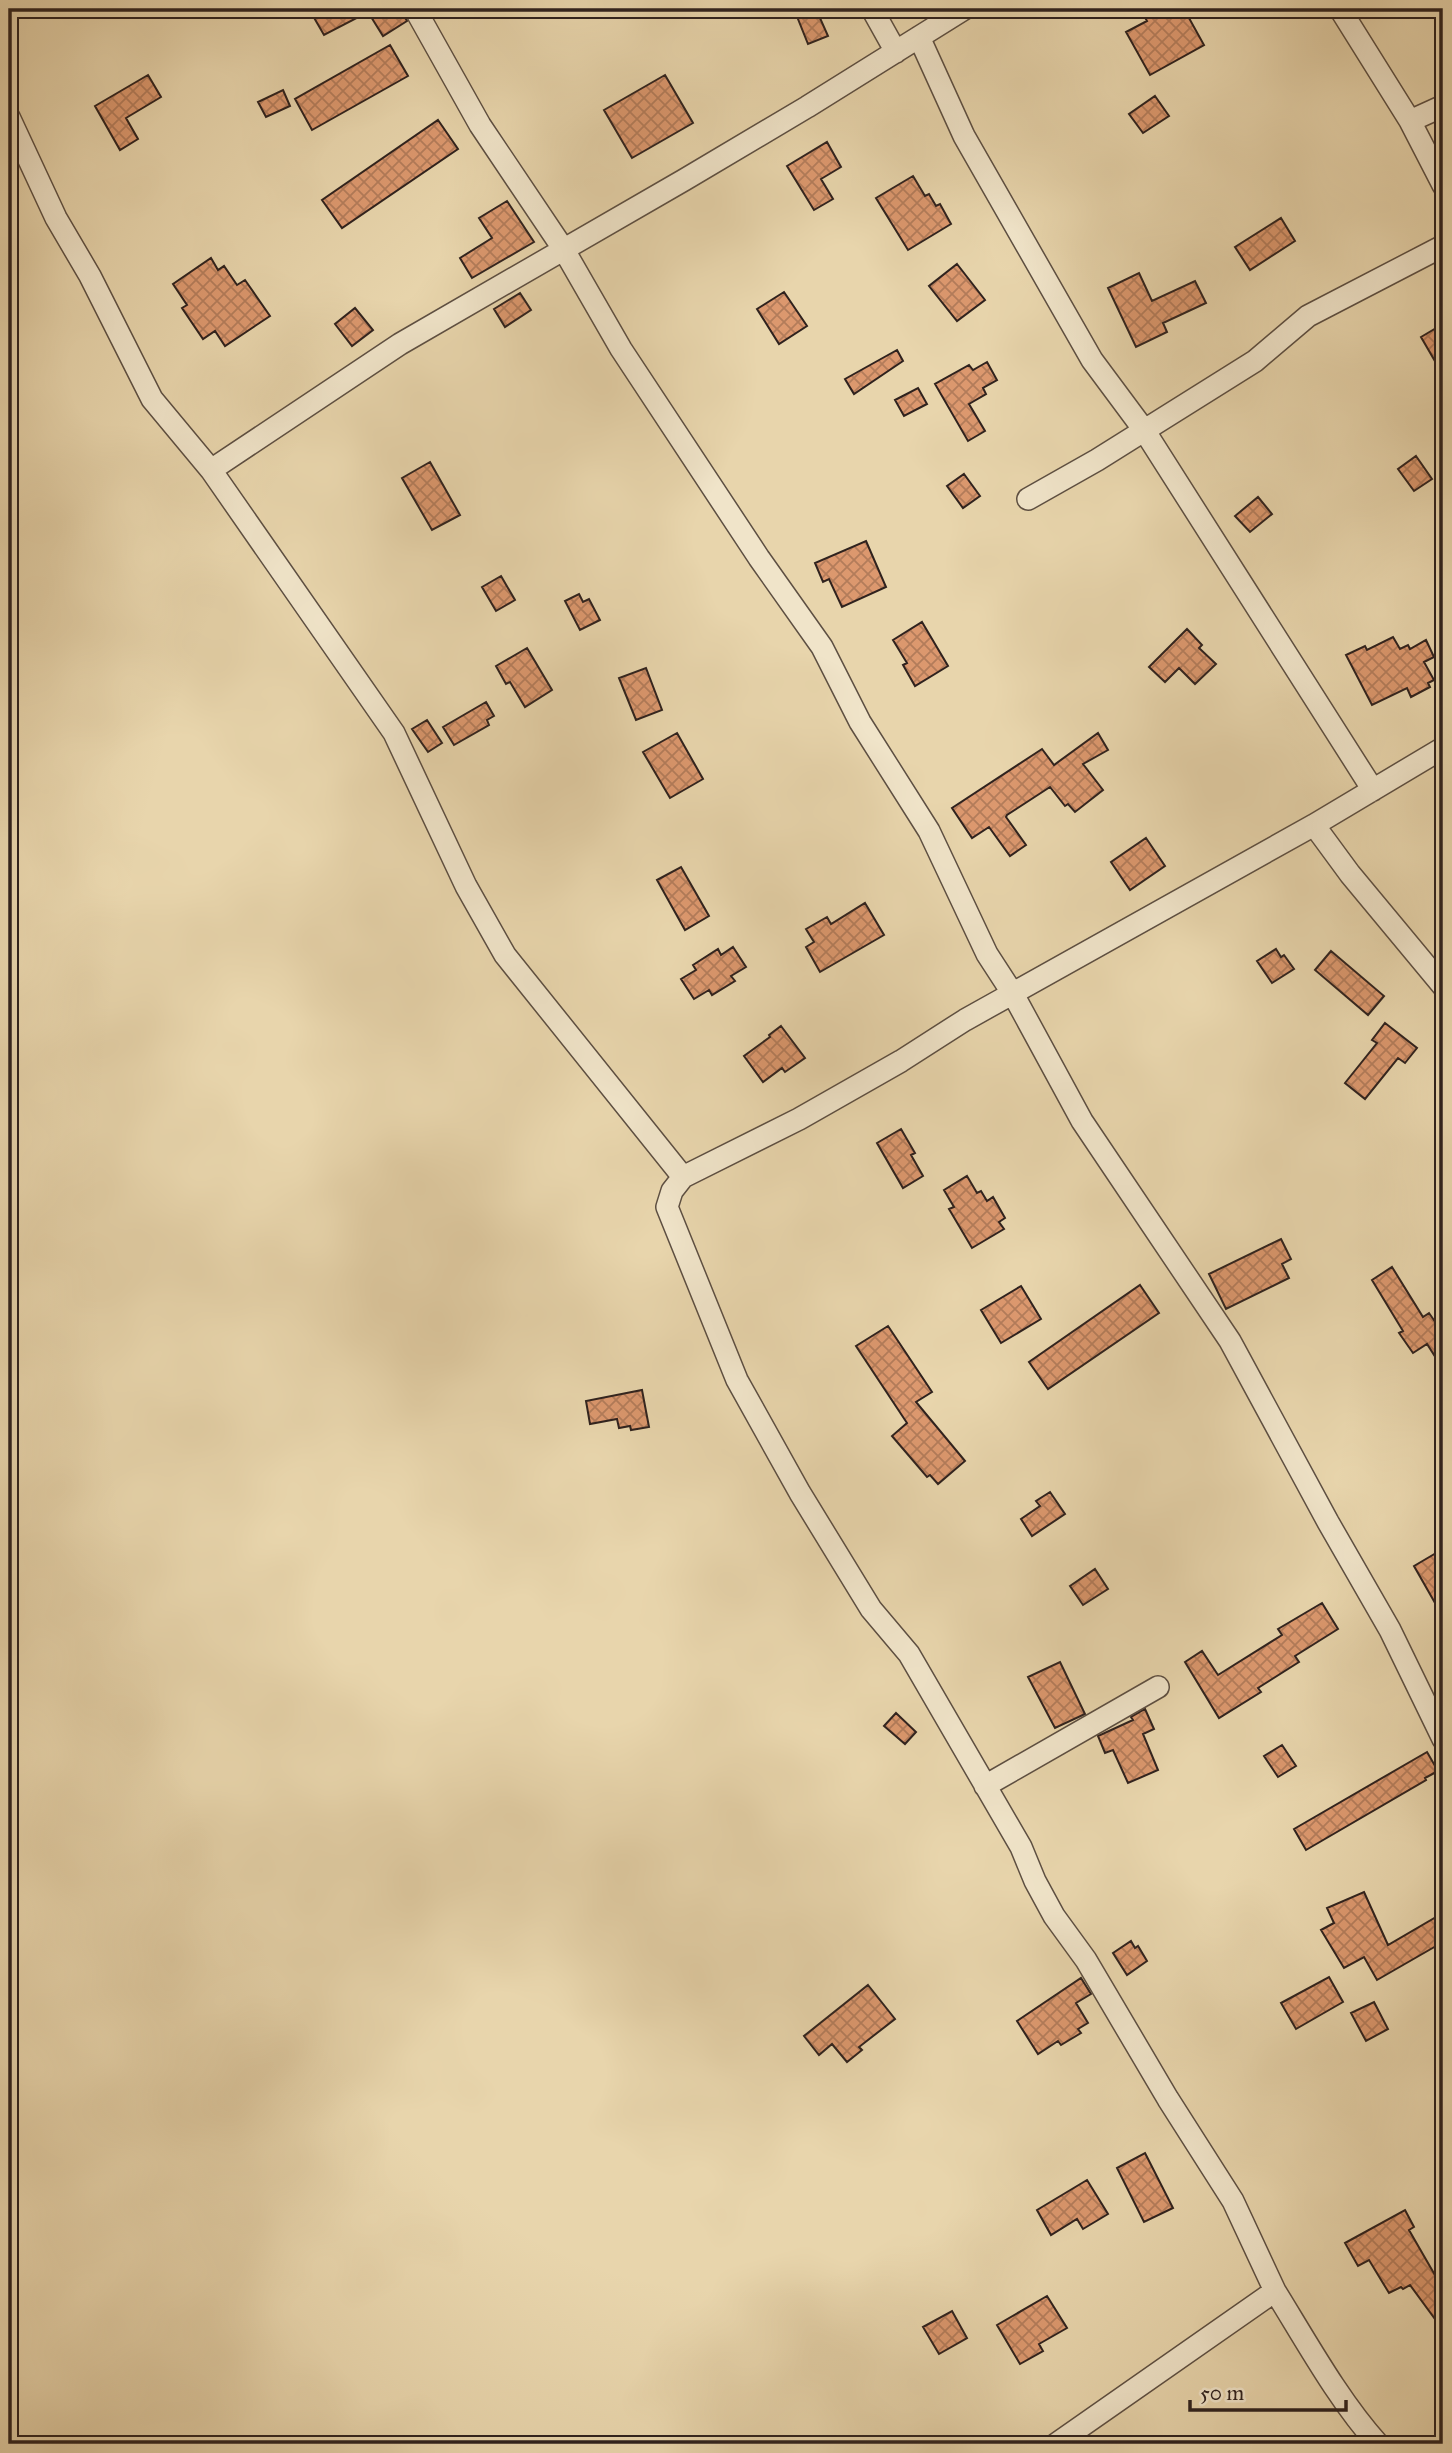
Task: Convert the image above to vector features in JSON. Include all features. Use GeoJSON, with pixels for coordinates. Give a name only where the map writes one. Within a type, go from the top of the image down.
{"type":"FeatureCollection","features":[{"type":"Feature","properties":{"kind":"street"},"geometry":{"type":"LineString","coordinates":[[415,9],[480,125],[564,250],[621,349],[759,558],[822,646],[860,722],[929,831],[987,954],[1013,994],[1082,1121],[1230,1341],[1390,1630],[1443,1739]]}},
{"type":"Feature","properties":{"kind":"street"},"geometry":{"type":"LineString","coordinates":[[872,9],[896,52]]}},
{"type":"Feature","properties":{"kind":"street"},"geometry":{"type":"LineString","coordinates":[[211,470],[400,344],[807,107],[964,9]]}},
{"type":"Feature","properties":{"kind":"street"},"geometry":{"type":"LineString","coordinates":[[1340,9],[1410,121],[1443,185]]}},
{"type":"Feature","properties":{"kind":"street"},"geometry":{"type":"LineString","coordinates":[[919,37],[964,136],[1092,360],[1144,430],[1373,790]]}},
{"type":"Feature","properties":{"kind":"street"},"geometry":{"type":"LineString","coordinates":[[1410,121],[1443,106]]}},
{"type":"Feature","properties":{"kind":"street"},"geometry":{"type":"LineString","coordinates":[[9,117],[56,218],[90,276],[152,399],[211,470],[394,733],[467,886],[505,955],[682,1177]]}},
{"type":"Feature","properties":{"kind":"street"},"geometry":{"type":"LineString","coordinates":[[1028,499],[1097,460],[1255,361],[1308,316],[1443,246]]}},
{"type":"Feature","properties":{"kind":"street"},"geometry":{"type":"LineString","coordinates":[[1378,2444],[1366,2431],[1320,2363],[1275,2291],[1233,2201],[1168,2099],[1086,1960],[1054,1916],[1021,1847],[909,1654],[872,1609],[800,1493],[737,1380],[667,1207],[672,1191],[682,1177],[799,1119],[901,1061],[965,1020],[1314,825],[1443,748]]}},
{"type":"Feature","properties":{"kind":"street"},"geometry":{"type":"LineString","coordinates":[[1314,825],[1350,874],[1443,986]]}},
{"type":"Feature","properties":{"kind":"street"},"geometry":{"type":"LineString","coordinates":[[985,1786],[1158,1687]]}},
{"type":"Feature","properties":{"kind":"street"},"geometry":{"type":"LineString","coordinates":[[1056,2444],[1275,2291]]}},
{"type":"Feature","properties":{"kind":"building"},"geometry":{"type":"Polygon","coordinates":[[[309,9],[400,9],[407,21],[383,36],[368,12],[324,35],[309,9]]]}},
{"type":"Feature","properties":{"kind":"building"},"geometry":{"type":"Polygon","coordinates":[[[794,9],[816,9],[828,36],[808,44],[794,9]]]}},
{"type":"Feature","properties":{"kind":"building"},"geometry":{"type":"Polygon","coordinates":[[[1152,9],[1184,9],[1204,45],[1150,75],[1126,32],[1147,21],[1143,14],[1152,9]]]}},
{"type":"Feature","properties":{"kind":"building"},"geometry":{"type":"Polygon","coordinates":[[[390,45],[408,76],[312,130],[295,99],[390,45]]]}},
{"type":"Feature","properties":{"kind":"building"},"geometry":{"type":"Polygon","coordinates":[[[148,75],[161,97],[126,118],[138,139],[120,150],[95,106],[148,75]]]}},
{"type":"Feature","properties":{"kind":"building"},"geometry":{"type":"Polygon","coordinates":[[[665,75],[693,123],[632,158],[604,110],[665,75]]]}},
{"type":"Feature","properties":{"kind":"building"},"geometry":{"type":"Polygon","coordinates":[[[283,90],[290,106],[266,117],[258,102],[283,90]]]}},
{"type":"Feature","properties":{"kind":"building"},"geometry":{"type":"Polygon","coordinates":[[[1155,96],[1169,116],[1143,133],[1129,114],[1155,96]]]}},
{"type":"Feature","properties":{"kind":"building"},"geometry":{"type":"Polygon","coordinates":[[[438,120],[458,149],[342,228],[322,200],[438,120]]]}},
{"type":"Feature","properties":{"kind":"building"},"geometry":{"type":"Polygon","coordinates":[[[827,142],[841,167],[821,179],[833,199],[814,210],[787,166],[827,142]]]}},
{"type":"Feature","properties":{"kind":"building"},"geometry":{"type":"Polygon","coordinates":[[[913,176],[925,196],[929,194],[936,206],[940,204],[951,224],[908,250],[876,198],[913,176]]]}},
{"type":"Feature","properties":{"kind":"building"},"geometry":{"type":"Polygon","coordinates":[[[507,201],[534,242],[472,278],[460,258],[492,238],[479,218],[507,201]]]}},
{"type":"Feature","properties":{"kind":"building"},"geometry":{"type":"Polygon","coordinates":[[[1281,218],[1295,241],[1250,270],[1235,247],[1281,218]]]}},
{"type":"Feature","properties":{"kind":"building"},"geometry":{"type":"Polygon","coordinates":[[[211,258],[218,270],[224,266],[237,285],[245,280],[270,316],[225,346],[215,331],[203,339],[182,308],[187,305],[173,284],[211,258]]]}},
{"type":"Feature","properties":{"kind":"building"},"geometry":{"type":"Polygon","coordinates":[[[957,264],[985,300],[957,321],[929,286],[957,264]]]}},
{"type":"Feature","properties":{"kind":"building"},"geometry":{"type":"Polygon","coordinates":[[[1139,273],[1152,301],[1195,281],[1206,303],[1163,323],[1167,332],[1136,347],[1108,288],[1139,273]]]}},
{"type":"Feature","properties":{"kind":"building"},"geometry":{"type":"Polygon","coordinates":[[[784,292],[807,326],[779,344],[757,309],[784,292]]]}},
{"type":"Feature","properties":{"kind":"building"},"geometry":{"type":"Polygon","coordinates":[[[520,293],[531,310],[505,327],[494,309],[520,293]]]}},
{"type":"Feature","properties":{"kind":"building"},"geometry":{"type":"Polygon","coordinates":[[[355,308],[373,330],[352,346],[335,324],[355,308]]]}},
{"type":"Feature","properties":{"kind":"building"},"geometry":{"type":"Polygon","coordinates":[[[1443,324],[1443,375],[1421,337],[1443,324]]]}},
{"type":"Feature","properties":{"kind":"building"},"geometry":{"type":"Polygon","coordinates":[[[897,350],[903,361],[854,394],[845,379],[897,350]]]}},
{"type":"Feature","properties":{"kind":"building"},"geometry":{"type":"Polygon","coordinates":[[[987,362],[997,380],[983,388],[986,394],[969,404],[985,431],[968,441],[935,384],[969,365],[973,370],[987,362]]]}},
{"type":"Feature","properties":{"kind":"building"},"geometry":{"type":"Polygon","coordinates":[[[918,388],[927,404],[904,416],[895,400],[918,388]]]}},
{"type":"Feature","properties":{"kind":"building"},"geometry":{"type":"Polygon","coordinates":[[[1416,456],[1432,479],[1414,491],[1398,469],[1416,456]]]}},
{"type":"Feature","properties":{"kind":"building"},"geometry":{"type":"Polygon","coordinates":[[[430,462],[460,515],[432,530],[402,478],[430,462]]]}},
{"type":"Feature","properties":{"kind":"building"},"geometry":{"type":"Polygon","coordinates":[[[964,474],[980,496],[963,508],[947,486],[964,474]]]}},
{"type":"Feature","properties":{"kind":"building"},"geometry":{"type":"Polygon","coordinates":[[[1258,497],[1272,514],[1250,532],[1235,516],[1258,497]]]}},
{"type":"Feature","properties":{"kind":"building"},"geometry":{"type":"Polygon","coordinates":[[[866,541],[886,587],[842,607],[829,579],[823,582],[815,563],[866,541]]]}},
{"type":"Feature","properties":{"kind":"building"},"geometry":{"type":"Polygon","coordinates":[[[501,576],[515,600],[496,611],[482,587],[501,576]]]}},
{"type":"Feature","properties":{"kind":"building"},"geometry":{"type":"Polygon","coordinates":[[[579,594],[583,602],[589,599],[600,620],[580,630],[565,601],[579,594]]]}},
{"type":"Feature","properties":{"kind":"building"},"geometry":{"type":"Polygon","coordinates":[[[922,622],[948,666],[915,686],[903,665],[907,663],[893,640],[922,622]]]}},
{"type":"Feature","properties":{"kind":"building"},"geometry":{"type":"Polygon","coordinates":[[[1187,629],[1202,645],[1199,648],[1216,664],[1195,684],[1179,668],[1165,682],[1149,667],[1187,629]]]}},
{"type":"Feature","properties":{"kind":"building"},"geometry":{"type":"Polygon","coordinates":[[[1393,637],[1400,649],[1408,645],[1410,649],[1426,640],[1434,657],[1424,662],[1434,680],[1428,683],[1430,687],[1411,697],[1407,688],[1372,705],[1346,655],[1365,646],[1367,650],[1393,637]]]}},
{"type":"Feature","properties":{"kind":"building"},"geometry":{"type":"Polygon","coordinates":[[[527,648],[552,690],[525,707],[510,682],[506,684],[496,666],[527,648]]]}},
{"type":"Feature","properties":{"kind":"building"},"geometry":{"type":"Polygon","coordinates":[[[646,668],[662,710],[636,720],[619,678],[646,668]]]}},
{"type":"Feature","properties":{"kind":"building"},"geometry":{"type":"Polygon","coordinates":[[[486,702],[494,716],[487,720],[489,725],[454,745],[443,727],[486,702]]]}},
{"type":"Feature","properties":{"kind":"building"},"geometry":{"type":"Polygon","coordinates":[[[427,720],[442,743],[428,752],[412,729],[427,720]]]}},
{"type":"Feature","properties":{"kind":"building"},"geometry":{"type":"Polygon","coordinates":[[[677,733],[703,779],[670,798],[643,752],[677,733]]]}},
{"type":"Feature","properties":{"kind":"building"},"geometry":{"type":"Polygon","coordinates":[[[1098,733],[1108,750],[1083,764],[1103,790],[1075,812],[1068,804],[1065,806],[1050,787],[1007,815],[1026,845],[1010,856],[989,827],[972,838],[952,808],[1042,749],[1054,765],[1098,733]]]}},
{"type":"Feature","properties":{"kind":"building"},"geometry":{"type":"Polygon","coordinates":[[[1146,838],[1165,866],[1130,890],[1111,862],[1146,838]]]}},
{"type":"Feature","properties":{"kind":"building"},"geometry":{"type":"Polygon","coordinates":[[[681,867],[709,916],[685,930],[657,880],[681,867]]]}},
{"type":"Feature","properties":{"kind":"building"},"geometry":{"type":"Polygon","coordinates":[[[865,903],[884,935],[820,972],[806,947],[814,942],[806,929],[827,917],[831,924],[865,903]]]}},
{"type":"Feature","properties":{"kind":"building"},"geometry":{"type":"Polygon","coordinates":[[[733,947],[746,967],[731,976],[735,981],[712,995],[709,990],[694,999],[681,979],[696,970],[693,965],[718,949],[721,955],[733,947]]]}},
{"type":"Feature","properties":{"kind":"building"},"geometry":{"type":"Polygon","coordinates":[[[1276,949],[1294,969],[1272,983],[1257,961],[1276,949]]]}},
{"type":"Feature","properties":{"kind":"building"},"geometry":{"type":"Polygon","coordinates":[[[1331,951],[1384,996],[1368,1015],[1315,970],[1331,951]]]}},
{"type":"Feature","properties":{"kind":"building"},"geometry":{"type":"Polygon","coordinates":[[[1385,1023],[1417,1048],[1405,1063],[1398,1058],[1365,1099],[1345,1083],[1377,1043],[1372,1040],[1385,1023]]]}},
{"type":"Feature","properties":{"kind":"building"},"geometry":{"type":"Polygon","coordinates":[[[781,1026],[805,1058],[785,1072],[782,1068],[763,1082],[744,1056],[781,1026]]]}},
{"type":"Feature","properties":{"kind":"building"},"geometry":{"type":"Polygon","coordinates":[[[901,1129],[915,1153],[911,1155],[923,1176],[903,1188],[877,1143],[901,1129]]]}},
{"type":"Feature","properties":{"kind":"building"},"geometry":{"type":"Polygon","coordinates":[[[967,1176],[977,1193],[981,1191],[987,1201],[993,1197],[1005,1218],[999,1222],[1004,1229],[972,1248],[949,1209],[954,1207],[944,1190],[967,1176]]]}},
{"type":"Feature","properties":{"kind":"building"},"geometry":{"type":"Polygon","coordinates":[[[1281,1239],[1291,1259],[1282,1264],[1289,1278],[1226,1309],[1209,1274],[1281,1239]]]}},
{"type":"Feature","properties":{"kind":"building"},"geometry":{"type":"Polygon","coordinates":[[[1392,1267],[1423,1317],[1429,1313],[1443,1333],[1443,1369],[1427,1344],[1413,1353],[1399,1333],[1403,1331],[1372,1280],[1392,1267]]]}},
{"type":"Feature","properties":{"kind":"building"},"geometry":{"type":"Polygon","coordinates":[[[1140,1285],[1159,1313],[1048,1389],[1029,1362],[1140,1285]]]}},
{"type":"Feature","properties":{"kind":"building"},"geometry":{"type":"Polygon","coordinates":[[[1021,1286],[1041,1319],[1001,1343],[981,1310],[1021,1286]]]}},
{"type":"Feature","properties":{"kind":"building"},"geometry":{"type":"Polygon","coordinates":[[[888,1326],[932,1392],[916,1402],[965,1461],[938,1484],[930,1475],[927,1477],[892,1436],[907,1423],[856,1346],[888,1326]]]}},
{"type":"Feature","properties":{"kind":"building"},"geometry":{"type":"Polygon","coordinates":[[[642,1390],[649,1427],[631,1430],[630,1426],[619,1428],[617,1419],[590,1424],[586,1401],[642,1390]]]}},
{"type":"Feature","properties":{"kind":"building"},"geometry":{"type":"Polygon","coordinates":[[[1050,1492],[1065,1514],[1032,1536],[1021,1519],[1040,1506],[1036,1501],[1050,1492]]]}},
{"type":"Feature","properties":{"kind":"building"},"geometry":{"type":"Polygon","coordinates":[[[1443,1549],[1443,1617],[1414,1566],[1443,1549]]]}},
{"type":"Feature","properties":{"kind":"building"},"geometry":{"type":"Polygon","coordinates":[[[1095,1569],[1108,1589],[1083,1605],[1070,1586],[1095,1569]]]}},
{"type":"Feature","properties":{"kind":"building"},"geometry":{"type":"Polygon","coordinates":[[[1322,1603],[1338,1629],[1295,1656],[1299,1662],[1258,1688],[1261,1692],[1219,1718],[1185,1662],[1202,1651],[1218,1675],[1282,1635],[1278,1629],[1322,1603]]]}},
{"type":"Feature","properties":{"kind":"building"},"geometry":{"type":"Polygon","coordinates":[[[1060,1662],[1085,1714],[1055,1728],[1028,1677],[1060,1662]]]}},
{"type":"Feature","properties":{"kind":"building"},"geometry":{"type":"Polygon","coordinates":[[[1145,1709],[1154,1729],[1143,1734],[1158,1770],[1128,1783],[1113,1750],[1105,1753],[1098,1736],[1133,1720],[1131,1717],[1145,1709]]]}},
{"type":"Feature","properties":{"kind":"building"},"geometry":{"type":"Polygon","coordinates":[[[896,1713],[916,1732],[905,1744],[884,1726],[896,1713]]]}},
{"type":"Feature","properties":{"kind":"building"},"geometry":{"type":"Polygon","coordinates":[[[1282,1745],[1296,1766],[1278,1777],[1264,1756],[1282,1745]]]}},
{"type":"Feature","properties":{"kind":"building"},"geometry":{"type":"Polygon","coordinates":[[[1427,1752],[1438,1771],[1306,1850],[1294,1829],[1427,1752]]]}},
{"type":"Feature","properties":{"kind":"building"},"geometry":{"type":"Polygon","coordinates":[[[1364,1892],[1388,1945],[1443,1913],[1443,1942],[1377,1980],[1364,1957],[1344,1968],[1321,1930],[1334,1923],[1327,1908],[1364,1892]]]}},
{"type":"Feature","properties":{"kind":"building"},"geometry":{"type":"Polygon","coordinates":[[[1131,1941],[1135,1948],[1138,1946],[1147,1961],[1127,1975],[1113,1953],[1131,1941]]]}},
{"type":"Feature","properties":{"kind":"building"},"geometry":{"type":"Polygon","coordinates":[[[1329,1977],[1343,2002],[1296,2029],[1281,2003],[1329,1977]]]}},
{"type":"Feature","properties":{"kind":"building"},"geometry":{"type":"Polygon","coordinates":[[[1081,1978],[1091,1994],[1076,2003],[1088,2023],[1078,2029],[1081,2033],[1061,2045],[1058,2041],[1038,2054],[1017,2021],[1081,1978]]]}},
{"type":"Feature","properties":{"kind":"building"},"geometry":{"type":"Polygon","coordinates":[[[868,1985],[895,2019],[859,2047],[862,2050],[847,2062],[832,2044],[819,2055],[804,2036],[868,1985]]]}},
{"type":"Feature","properties":{"kind":"building"},"geometry":{"type":"Polygon","coordinates":[[[1374,2002],[1388,2029],[1366,2041],[1351,2013],[1374,2002]]]}},
{"type":"Feature","properties":{"kind":"building"},"geometry":{"type":"Polygon","coordinates":[[[1145,2153],[1173,2208],[1144,2222],[1117,2168],[1145,2153]]]}},
{"type":"Feature","properties":{"kind":"building"},"geometry":{"type":"Polygon","coordinates":[[[1087,2180],[1108,2214],[1083,2229],[1077,2219],[1051,2235],[1037,2210],[1087,2180]]]}},
{"type":"Feature","properties":{"kind":"building"},"geometry":{"type":"Polygon","coordinates":[[[1405,2210],[1414,2227],[1409,2230],[1443,2289],[1443,2330],[1410,2285],[1389,2293],[1369,2260],[1358,2266],[1345,2243],[1405,2210]]]}},
{"type":"Feature","properties":{"kind":"building"},"geometry":{"type":"Polygon","coordinates":[[[1047,2296],[1067,2328],[1039,2344],[1043,2351],[1020,2364],[997,2325],[1047,2296]]]}},
{"type":"Feature","properties":{"kind":"building"},"geometry":{"type":"Polygon","coordinates":[[[952,2311],[967,2338],[939,2354],[923,2327],[952,2311]]]}}]}
